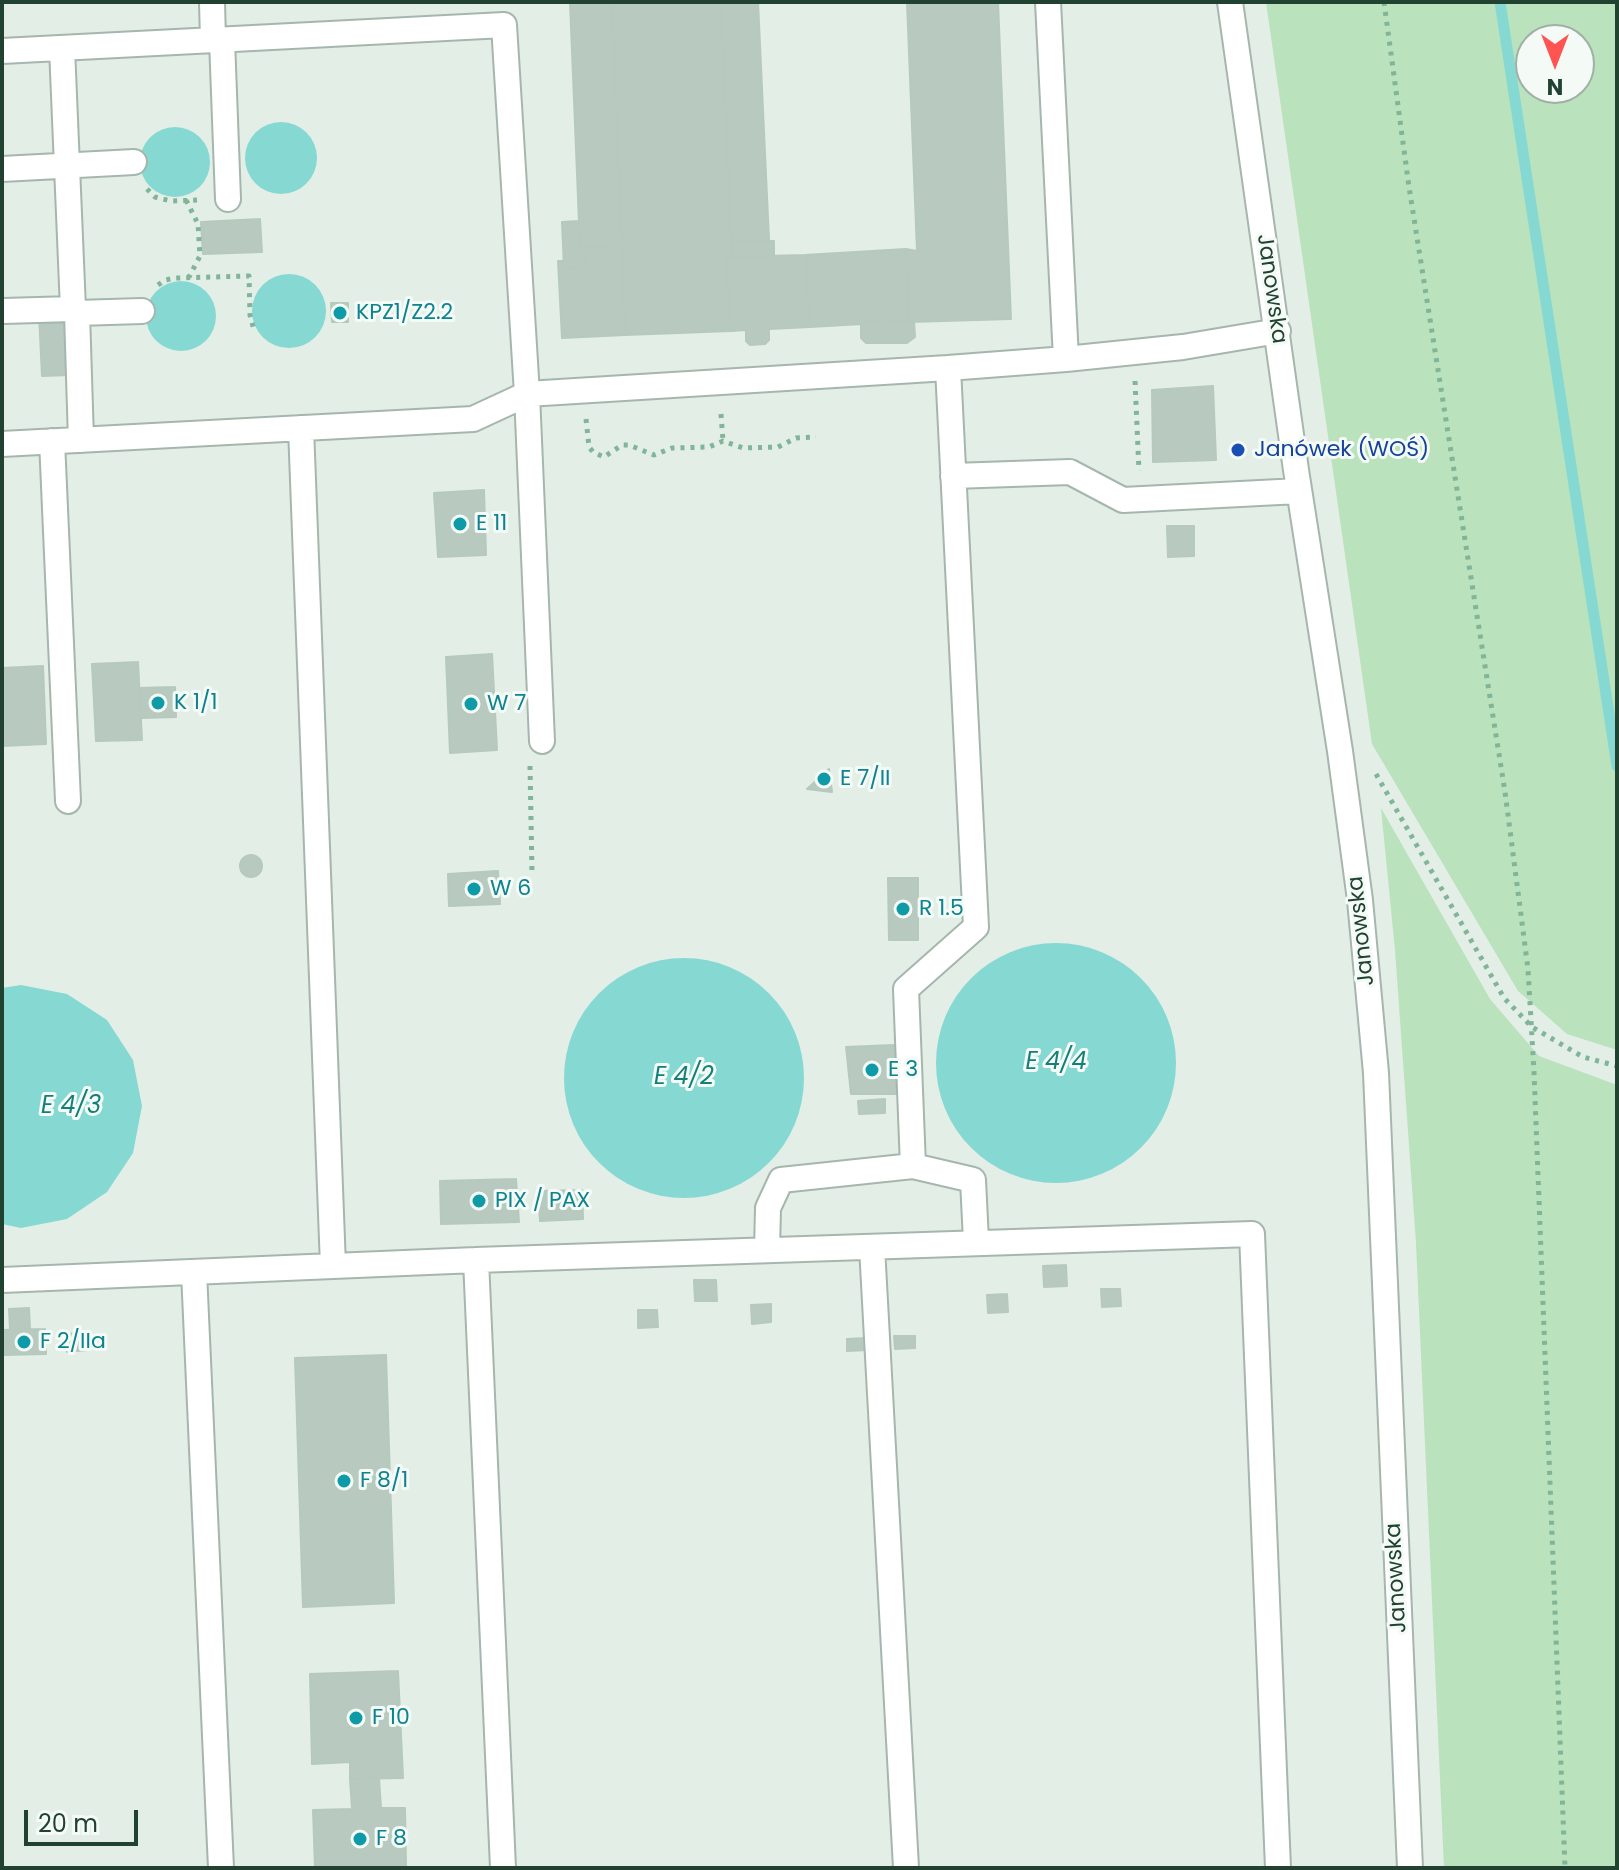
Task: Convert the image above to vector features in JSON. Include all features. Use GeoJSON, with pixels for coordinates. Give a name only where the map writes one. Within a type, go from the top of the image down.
{"type":"FeatureCollection","features":[{"type":"Feature","properties":{"kind":"street"},"geometry":{"type":"LineString","coordinates":[[212,2],[218,40],[228,199]]}},
{"type":"Feature","properties":{"kind":"street"},"geometry":{"type":"LineString","coordinates":[[1048,2],[1066,359]]}},
{"type":"Feature","properties":{"kind":"street","name":"Janowska"},"geometry":{"type":"LineString","coordinates":[[1230,2],[1360,900],[1376,1073],[1410,1868]]}},
{"type":"Feature","properties":{"kind":"street"},"geometry":{"type":"LineString","coordinates":[[2,51],[218,40],[504,13],[527,394],[542,741]]}},
{"type":"Feature","properties":{"kind":"street"},"geometry":{"type":"LineString","coordinates":[[62,48],[81,440]]}},
{"type":"Feature","properties":{"kind":"street"},"geometry":{"type":"LineString","coordinates":[[2,169],[134,162]]}},
{"type":"Feature","properties":{"kind":"street"},"geometry":{"type":"LineString","coordinates":[[3,311],[142,311]]}},
{"type":"Feature","properties":{"kind":"street"},"geometry":{"type":"LineString","coordinates":[[2,444],[473,419],[527,394],[1066,359],[1183,347],[1278,331]]}},
{"type":"Feature","properties":{"kind":"street"},"geometry":{"type":"LineString","coordinates":[[913,1166],[906,989],[976,927],[948,368]]}},
{"type":"Feature","properties":{"kind":"street"},"geometry":{"type":"LineString","coordinates":[[301,428],[333,1266]]}},
{"type":"Feature","properties":{"kind":"street"},"geometry":{"type":"LineString","coordinates":[[52,441],[68,801]]}},
{"type":"Feature","properties":{"kind":"street"},"geometry":{"type":"LineString","coordinates":[[953,476],[1070,472],[1123,500],[1299,491]]}},
{"type":"Feature","properties":{"kind":"street"},"geometry":{"type":"LineString","coordinates":[[767,1250],[768,1208],[781,1180],[913,1166],[973,1180],[976,1241]]}},
{"type":"Feature","properties":{"kind":"street"},"geometry":{"type":"LineString","coordinates":[[2,1280],[976,1241],[1252,1234],[1278,1868]]}},
{"type":"Feature","properties":{"kind":"street"},"geometry":{"type":"LineString","coordinates":[[872,1247],[906,1868]]}},
{"type":"Feature","properties":{"kind":"street"},"geometry":{"type":"LineString","coordinates":[[476,1260],[503,1868]]}},
{"type":"Feature","properties":{"kind":"street"},"geometry":{"type":"LineString","coordinates":[[194,1272],[221,1868]]}},
{"type":"Feature","properties":{"kind":"path"},"geometry":{"type":"LineString","coordinates":[[1384,2],[1409,187],[1505,792],[1528,969],[1565,1868]]}},
{"type":"Feature","properties":{"kind":"path"},"geometry":{"type":"LineString","coordinates":[[186,200],[198,224],[200,256],[188,278]]}},
{"type":"Feature","properties":{"kind":"path"},"geometry":{"type":"LineString","coordinates":[[142,311],[149,294],[165,280],[249,276],[250,315],[254,330]]}},
{"type":"Feature","properties":{"kind":"path"},"geometry":{"type":"LineString","coordinates":[[1134,352],[1141,499]]}},
{"type":"Feature","properties":{"kind":"path"},"geometry":{"type":"LineString","coordinates":[[585,390],[588,442],[593,452],[604,457],[622,445],[654,455],[672,448],[709,447],[723,441],[743,448],[778,447],[796,438],[816,437]]}},
{"type":"Feature","properties":{"kind":"path"},"geometry":{"type":"LineString","coordinates":[[532,873],[529,748],[542,741]]}},
{"type":"Feature","properties":{"kind":"path"},"geometry":{"type":"LineString","coordinates":[[1340,751],[1368,761],[1504,998],[1532,1027],[1583,1057],[1617,1066]]}},
{"type":"Feature","properties":{"kind":"green space"},"geometry":{"type":"Polygon","coordinates":[[[1266,2],[1617,2],[1617,1050],[1567,1034],[1518,991],[1372,744],[1266,2]]]}},
{"type":"Feature","properties":{"kind":"green space"},"geometry":{"type":"Polygon","coordinates":[[[1381,808],[1490,999],[1539,1056],[1617,1085],[1617,1868],[1444,1868],[1416,1243],[1395,950],[1381,808]]]}},
{"type":"Feature","properties":{"kind":"water"},"geometry":{"type":"Polygon","coordinates":[[[281,122],[301,128],[311,138],[317,158],[311,178],[301,188],[281,194],[261,188],[251,178],[245,158],[251,138],[261,128],[281,122]]]}},
{"type":"Feature","properties":{"kind":"water"},"geometry":{"type":"Polygon","coordinates":[[[182,127],[204,142],[210,162],[208,176],[200,187],[189,195],[168,197],[150,187],[142,176],[140,155],[150,137],[161,129],[182,127]]]}},
{"type":"Feature","properties":{"kind":"water"},"geometry":{"type":"Polygon","coordinates":[[[289,274],[303,277],[315,285],[323,297],[326,311],[323,325],[315,337],[303,345],[289,348],[275,345],[263,337],[255,325],[252,311],[255,297],[263,285],[275,277],[289,274]]]}},
{"type":"Feature","properties":{"kind":"water"},"geometry":{"type":"Polygon","coordinates":[[[181,281],[206,291],[216,316],[206,341],[181,351],[156,341],[146,316],[156,291],[181,281]]]}},
{"type":"Feature","properties":{"kind":"water","name":"E 4/4"},"geometry":{"type":"Polygon","coordinates":[[[1056,943],[1079,945],[1102,952],[1123,963],[1141,978],[1156,996],[1167,1017],[1174,1040],[1174,1086],[1167,1109],[1156,1130],[1141,1148],[1123,1163],[1102,1174],[1079,1181],[1056,1183],[1033,1181],[1010,1174],[989,1163],[971,1148],[956,1130],[945,1109],[938,1086],[936,1063],[938,1040],[945,1017],[956,996],[971,978],[989,963],[1010,952],[1033,945],[1056,943]]]}},
{"type":"Feature","properties":{"kind":"water","name":"E 4/2"},"geometry":{"type":"Polygon","coordinates":[[[684,958],[707,960],[730,967],[751,978],[769,993],[784,1011],[795,1032],[802,1055],[802,1101],[795,1124],[784,1145],[769,1163],[751,1178],[730,1189],[707,1196],[684,1198],[661,1196],[638,1189],[617,1178],[599,1163],[584,1145],[573,1124],[566,1101],[564,1078],[566,1055],[573,1032],[584,1011],[599,993],[617,978],[638,967],[661,960],[684,958]]]}},
{"type":"Feature","properties":{"kind":"water","name":"E 4/3"},"geometry":{"type":"Polygon","coordinates":[[[21,985],[67,994],[107,1020],[133,1060],[142,1106],[133,1153],[107,1192],[67,1219],[21,1228],[2,1224],[2,988],[21,985]]]}},
{"type":"Feature","properties":{"kind":"building"},"geometry":{"type":"Polygon","coordinates":[[[570,2],[612,2],[622,245],[580,247],[570,2]]]}},
{"type":"Feature","properties":{"kind":"building"},"geometry":{"type":"Polygon","coordinates":[[[612,2],[721,2],[732,257],[726,257],[731,331],[625,335],[612,2]]]}},
{"type":"Feature","properties":{"kind":"building"},"geometry":{"type":"Polygon","coordinates":[[[721,2],[758,2],[769,240],[731,242],[721,2]]]}},
{"type":"Feature","properties":{"kind":"building"},"geometry":{"type":"Polygon","coordinates":[[[907,2],[998,2],[1011,319],[909,322],[906,249],[917,251],[907,2]]]}},
{"type":"Feature","properties":{"kind":"building"},"geometry":{"type":"Polygon","coordinates":[[[260,219],[262,252],[203,254],[201,222],[260,219]]]}},
{"type":"Feature","properties":{"kind":"building"},"geometry":{"type":"Polygon","coordinates":[[[578,221],[585,267],[564,268],[562,222],[578,221]]]}},
{"type":"Feature","properties":{"kind":"building"},"geometry":{"type":"Polygon","coordinates":[[[774,241],[774,256],[732,257],[731,242],[774,241]]]}},
{"type":"Feature","properties":{"kind":"building"},"geometry":{"type":"Polygon","coordinates":[[[622,245],[625,335],[562,338],[558,261],[563,261],[564,268],[585,267],[584,247],[622,245]]]}},
{"type":"Feature","properties":{"kind":"building"},"geometry":{"type":"Polygon","coordinates":[[[906,249],[909,322],[864,321],[862,324],[810,327],[805,255],[906,249]]]}},
{"type":"Feature","properties":{"kind":"building"},"geometry":{"type":"Polygon","coordinates":[[[805,255],[810,327],[769,329],[769,340],[765,344],[750,345],[746,341],[746,330],[731,331],[726,257],[805,255]]]}},
{"type":"Feature","properties":{"kind":"building","name":"KPZ1/Z2.2"},"geometry":{"type":"Polygon","coordinates":[[[331,303],[348,303],[348,322],[332,322],[331,303]]]}},
{"type":"Feature","properties":{"kind":"building"},"geometry":{"type":"Polygon","coordinates":[[[69,313],[71,375],[42,376],[39,314],[69,313]]]}},
{"type":"Feature","properties":{"kind":"building"},"geometry":{"type":"Polygon","coordinates":[[[879,320],[879,323],[914,321],[915,337],[907,343],[866,343],[861,338],[861,326],[864,321],[879,320]]]}},
{"type":"Feature","properties":{"kind":"building"},"geometry":{"type":"Polygon","coordinates":[[[1213,386],[1216,460],[1153,462],[1152,390],[1213,386]]]}},
{"type":"Feature","properties":{"kind":"building","name":"E 11"},"geometry":{"type":"Polygon","coordinates":[[[484,490],[486,555],[438,557],[434,493],[484,490]]]}},
{"type":"Feature","properties":{"kind":"building"},"geometry":{"type":"Polygon","coordinates":[[[1167,526],[1194,526],[1194,556],[1168,557],[1167,526]]]}},
{"type":"Feature","properties":{"kind":"building","name":"W 7"},"geometry":{"type":"Polygon","coordinates":[[[492,654],[497,750],[450,753],[446,657],[492,654]]]}},
{"type":"Feature","properties":{"kind":"building"},"geometry":{"type":"Polygon","coordinates":[[[138,662],[142,740],[96,741],[92,664],[138,662]]]}},
{"type":"Feature","properties":{"kind":"building"},"geometry":{"type":"Polygon","coordinates":[[[43,666],[46,744],[2,746],[2,668],[43,666]]]}},
{"type":"Feature","properties":{"kind":"building","name":"K 1/1"},"geometry":{"type":"Polygon","coordinates":[[[175,687],[176,717],[141,718],[139,688],[175,687]]]}},
{"type":"Feature","properties":{"kind":"building","name":"E 7/II"},"geometry":{"type":"Polygon","coordinates":[[[829,769],[832,792],[807,789],[829,769]]]}},
{"type":"Feature","properties":{"kind":"building"},"geometry":{"type":"Polygon","coordinates":[[[251,855],[259,858],[262,866],[259,874],[251,877],[243,874],[240,866],[243,858],[251,855]]]}},
{"type":"Feature","properties":{"kind":"building","name":"W 6"},"geometry":{"type":"Polygon","coordinates":[[[498,871],[500,904],[449,906],[448,874],[498,871]]]}},
{"type":"Feature","properties":{"kind":"building","name":"R 1.5"},"geometry":{"type":"Polygon","coordinates":[[[888,878],[918,878],[918,940],[889,940],[888,878]]]}},
{"type":"Feature","properties":{"kind":"building","name":"E 3"},"geometry":{"type":"Polygon","coordinates":[[[894,1045],[896,1094],[851,1094],[846,1047],[894,1045]]]}},
{"type":"Feature","properties":{"kind":"building"},"geometry":{"type":"Polygon","coordinates":[[[885,1099],[885,1113],[859,1114],[858,1101],[885,1099]]]}},
{"type":"Feature","properties":{"kind":"building","name":"PIX / PAX"},"geometry":{"type":"Polygon","coordinates":[[[516,1179],[519,1222],[441,1224],[440,1181],[516,1179]]]}},
{"type":"Feature","properties":{"kind":"building"},"geometry":{"type":"Polygon","coordinates":[[[582,1190],[583,1219],[540,1221],[538,1191],[582,1190]]]}},
{"type":"Feature","properties":{"kind":"building"},"geometry":{"type":"Polygon","coordinates":[[[1066,1265],[1067,1286],[1044,1287],[1043,1266],[1066,1265]]]}},
{"type":"Feature","properties":{"kind":"building"},"geometry":{"type":"Polygon","coordinates":[[[694,1280],[716,1280],[717,1301],[695,1301],[694,1280]]]}},
{"type":"Feature","properties":{"kind":"building"},"geometry":{"type":"Polygon","coordinates":[[[1101,1289],[1120,1289],[1121,1306],[1102,1307],[1101,1289]]]}},
{"type":"Feature","properties":{"kind":"building"},"geometry":{"type":"Polygon","coordinates":[[[1007,1294],[1008,1312],[988,1313],[987,1295],[1007,1294]]]}},
{"type":"Feature","properties":{"kind":"building"},"geometry":{"type":"Polygon","coordinates":[[[771,1304],[771,1322],[752,1324],[751,1305],[771,1304]]]}},
{"type":"Feature","properties":{"kind":"building"},"geometry":{"type":"Polygon","coordinates":[[[29,1308],[30,1329],[10,1330],[9,1309],[29,1308]]]}},
{"type":"Feature","properties":{"kind":"building"},"geometry":{"type":"Polygon","coordinates":[[[638,1310],[657,1310],[658,1327],[638,1328],[638,1310]]]}},
{"type":"Feature","properties":{"kind":"building","name":"F 2/IIa"},"geometry":{"type":"Polygon","coordinates":[[[45,1329],[46,1354],[2,1355],[2,1330],[45,1329]]]}},
{"type":"Feature","properties":{"kind":"building"},"geometry":{"type":"Polygon","coordinates":[[[86,1332],[87,1350],[67,1352],[67,1334],[86,1332]]]}},
{"type":"Feature","properties":{"kind":"building"},"geometry":{"type":"Polygon","coordinates":[[[894,1336],[915,1336],[915,1348],[895,1349],[894,1336]]]}},
{"type":"Feature","properties":{"kind":"building"},"geometry":{"type":"Polygon","coordinates":[[[867,1338],[868,1350],[847,1351],[847,1339],[867,1338]]]}},
{"type":"Feature","properties":{"kind":"building","name":"F 8/1"},"geometry":{"type":"Polygon","coordinates":[[[386,1355],[394,1603],[303,1607],[295,1358],[386,1355]]]}},
{"type":"Feature","properties":{"kind":"building","name":"F 10"},"geometry":{"type":"Polygon","coordinates":[[[398,1671],[403,1778],[350,1779],[350,1762],[312,1764],[310,1674],[398,1671]]]}},
{"type":"Feature","properties":{"kind":"building","name":"F 8"},"geometry":{"type":"Polygon","coordinates":[[[379,1778],[381,1808],[405,1808],[406,1868],[315,1868],[313,1810],[352,1809],[350,1779],[379,1778]]]}},
{"type":"Feature","properties":{"kind":"waterway"},"geometry":{"type":"LineString","coordinates":[[1500,2],[1617,766]]}},
{"type":"Feature","properties":{"kind":"place","name":"KPZ1/Z2.2"},"geometry":{"type":"Point","coordinates":[340,313]}},
{"type":"Feature","properties":{"kind":"place","name":"Janówek (WOŚ)"},"geometry":{"type":"Point","coordinates":[1238,450]}},
{"type":"Feature","properties":{"kind":"place","name":"E 11"},"geometry":{"type":"Point","coordinates":[460,524]}},
{"type":"Feature","properties":{"kind":"place","name":"K 1/1"},"geometry":{"type":"Point","coordinates":[158,703]}},
{"type":"Feature","properties":{"kind":"place","name":"W 7"},"geometry":{"type":"Point","coordinates":[471,704]}},
{"type":"Feature","properties":{"kind":"place","name":"E 7/II"},"geometry":{"type":"Point","coordinates":[824,779]}},
{"type":"Feature","properties":{"kind":"place","name":"W 6"},"geometry":{"type":"Point","coordinates":[474,889]}},
{"type":"Feature","properties":{"kind":"place","name":"R 1.5"},"geometry":{"type":"Point","coordinates":[903,909]}},
{"type":"Feature","properties":{"kind":"place","name":"E 3"},"geometry":{"type":"Point","coordinates":[872,1070]}},
{"type":"Feature","properties":{"kind":"place","name":"PIX / PAX"},"geometry":{"type":"Point","coordinates":[479,1201]}},
{"type":"Feature","properties":{"kind":"place","name":"F 2/IIa"},"geometry":{"type":"Point","coordinates":[24,1342]}},
{"type":"Feature","properties":{"kind":"place","name":"F 8/1"},"geometry":{"type":"Point","coordinates":[344,1481]}},
{"type":"Feature","properties":{"kind":"place","name":"F 10"},"geometry":{"type":"Point","coordinates":[356,1718]}},
{"type":"Feature","properties":{"kind":"place","name":"F 8"},"geometry":{"type":"Point","coordinates":[360,1839]}}]}
